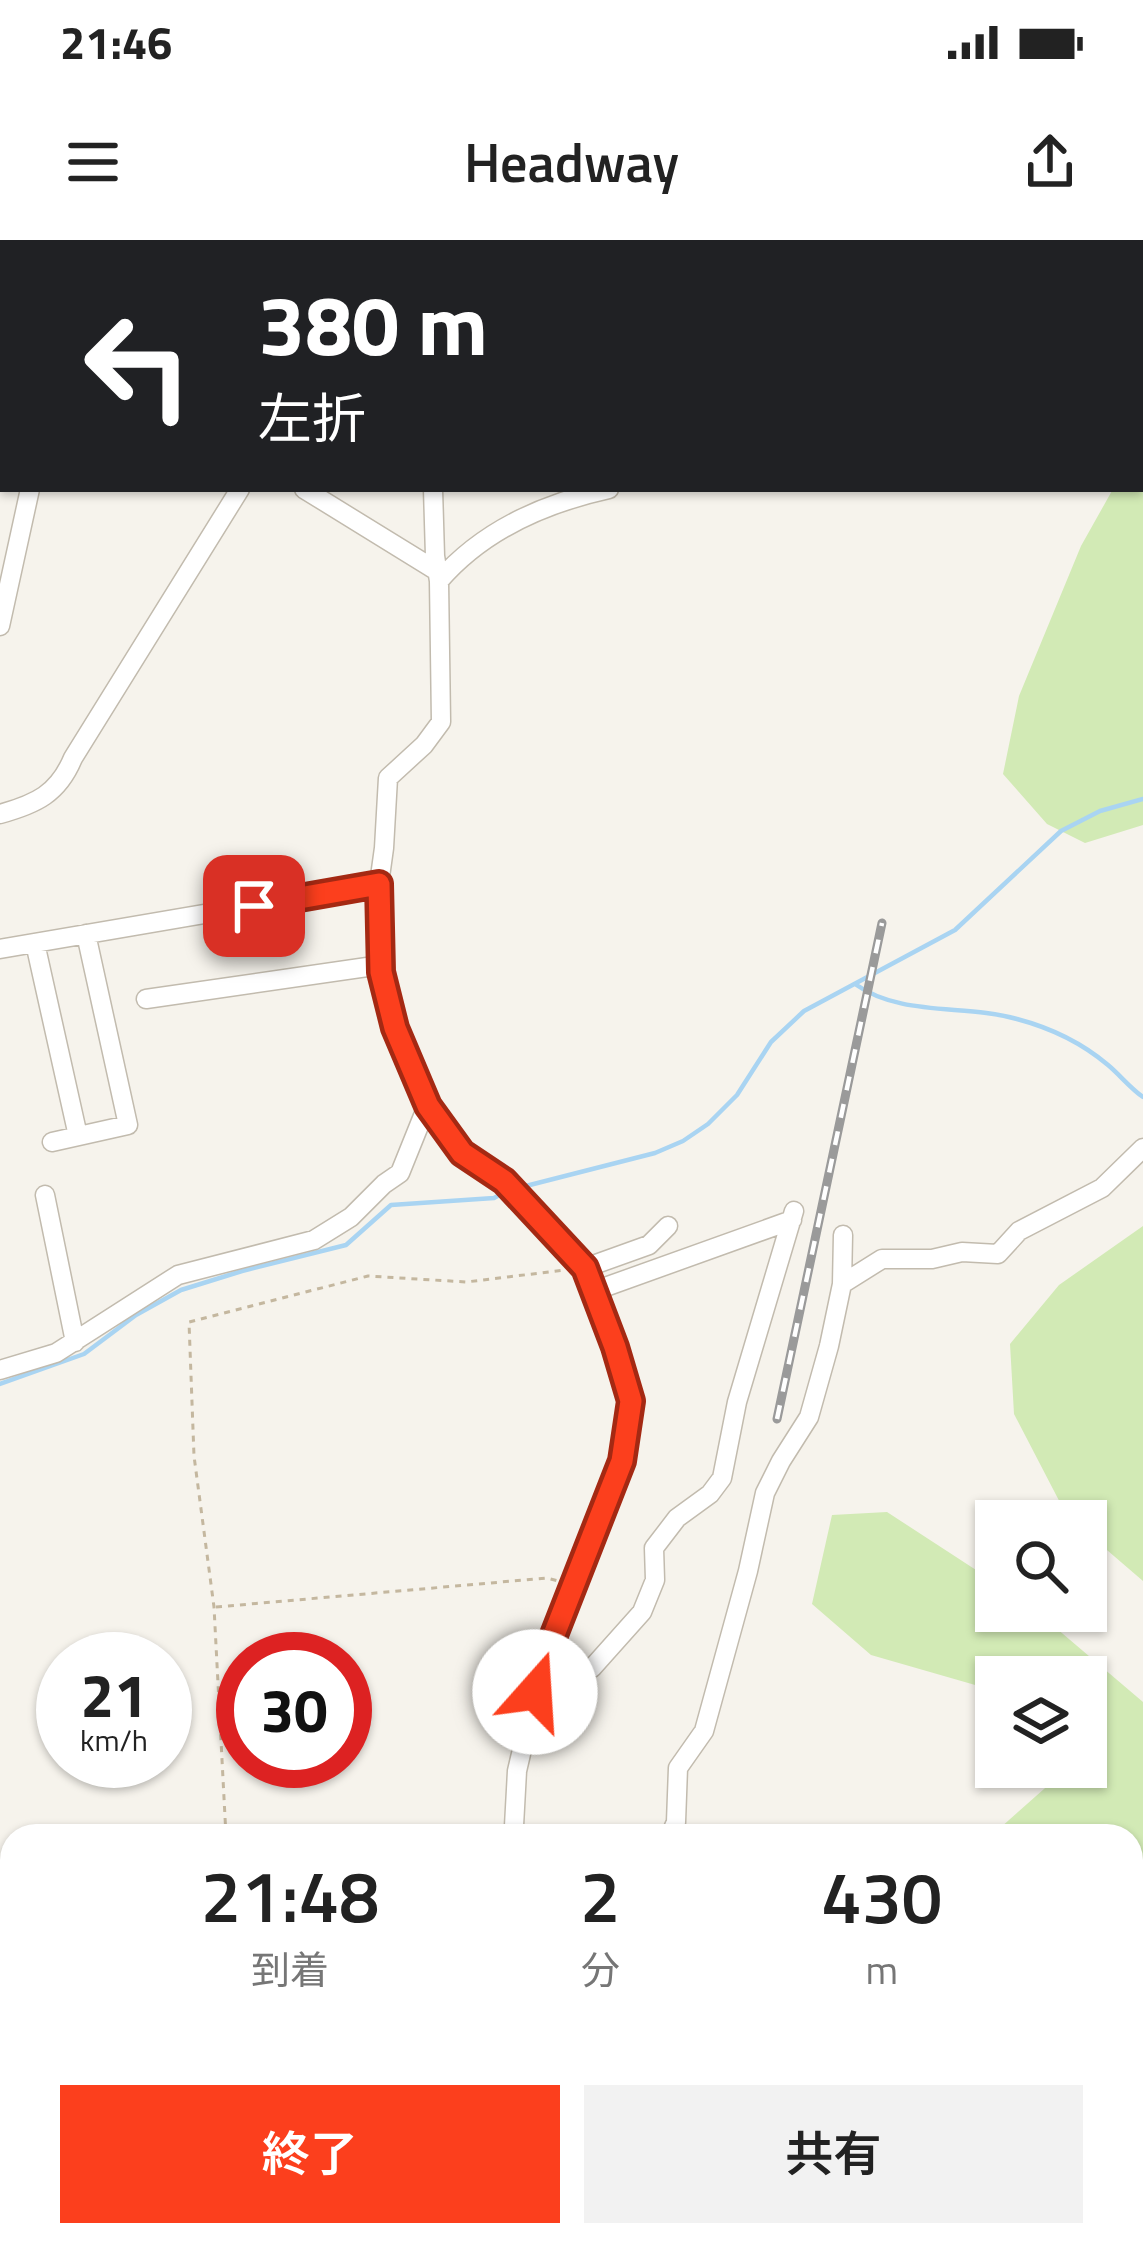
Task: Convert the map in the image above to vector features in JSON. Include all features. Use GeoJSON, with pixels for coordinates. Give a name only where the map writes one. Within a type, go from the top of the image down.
{"type":"FeatureCollection","features":[{"type":"Feature","properties":{"kind":"street"},"geometry":{"type":"LineString","coordinates":[[0,626],[29,492]]}},
{"type":"Feature","properties":{"kind":"street"},"geometry":{"type":"LineString","coordinates":[[0,814],[35,804],[66,775],[238,492]]}},
{"type":"Feature","properties":{"kind":"street"},"geometry":{"type":"LineString","coordinates":[[309,492],[438,576]]}},
{"type":"Feature","properties":{"kind":"street"},"geometry":{"type":"LineString","coordinates":[[433,492],[441,722],[388,778],[379,884],[381,965],[395,1028],[428,1106],[462,1153],[510,1187],[585,1268],[631,1401],[622,1461],[541,1668],[517,1772],[514,1824]]}},
{"type":"Feature","properties":{"kind":"street"},"geometry":{"type":"LineString","coordinates":[[438,576],[536,510],[594,492]]}},
{"type":"Feature","properties":{"kind":"street"},"geometry":{"type":"LineString","coordinates":[[0,950],[379,884]]}},
{"type":"Feature","properties":{"kind":"street"},"geometry":{"type":"LineString","coordinates":[[52,1142],[128,1125],[86,934]]}},
{"type":"Feature","properties":{"kind":"street"},"geometry":{"type":"LineString","coordinates":[[35,944],[78,1136]]}},
{"type":"Feature","properties":{"kind":"street"},"geometry":{"type":"LineString","coordinates":[[146,999],[381,965]]}},
{"type":"Feature","properties":{"kind":"street"},"geometry":{"type":"LineString","coordinates":[[0,1370],[56,1353],[178,1275],[314,1240],[351,1216],[400,1173],[428,1106]]}},
{"type":"Feature","properties":{"kind":"street"},"geometry":{"type":"LineString","coordinates":[[842,1284],[882,1259],[998,1254],[1019,1231],[1102,1188],[1143,1148]]}},
{"type":"Feature","properties":{"kind":"street"},"geometry":{"type":"LineString","coordinates":[[45,1195],[75,1342]]}},
{"type":"Feature","properties":{"kind":"street"},"geometry":{"type":"LineString","coordinates":[[541,1668],[592,1668],[642,1612],[655,1580],[654,1548],[677,1518],[710,1494],[722,1478],[737,1402],[793,1215],[594,1291]]}},
{"type":"Feature","properties":{"kind":"street"},"geometry":{"type":"LineString","coordinates":[[585,1268],[650,1245],[668,1226]]}},
{"type":"Feature","properties":{"kind":"street"},"geometry":{"type":"LineString","coordinates":[[675,1824],[678,1768],[704,1731],[765,1493],[809,1417],[842,1284],[843,1235]]}},
{"type":"Feature","properties":{"kind":"path"},"geometry":{"type":"LineString","coordinates":[[225,1824],[214,1607],[194,1456],[189,1322],[368,1276],[466,1282],[585,1268]]}},
{"type":"Feature","properties":{"kind":"path"},"geometry":{"type":"LineString","coordinates":[[214,1607],[547,1578],[575,1586]]}},
{"type":"Feature","properties":{"kind":"green space"},"geometry":{"type":"Polygon","coordinates":[[[1111,492],[1143,492],[1143,825],[1085,843],[1047,824],[1003,774],[1019,696],[1081,546],[1111,492]]]}},
{"type":"Feature","properties":{"kind":"green space"},"geometry":{"type":"Polygon","coordinates":[[[1143,1226],[1143,1581],[1107,1550],[1107,1500],[1059,1500],[1014,1414],[1010,1344],[1059,1285],[1143,1226]]]}},
{"type":"Feature","properties":{"kind":"green space"},"geometry":{"type":"Polygon","coordinates":[[[887,1512],[975,1569],[975,1632],[1061,1632],[1089,1656],[975,1656],[975,1685],[871,1655],[812,1604],[832,1515],[887,1512]]]}},
{"type":"Feature","properties":{"kind":"green space"},"geometry":{"type":"Polygon","coordinates":[[[1107,1671],[1143,1702],[1143,1824],[1005,1824],[1045,1788],[1107,1788],[1107,1671]]]}},
{"type":"Feature","properties":{"kind":"waterway"},"geometry":{"type":"LineString","coordinates":[[518,1188],[655,1153],[683,1141],[737,1095],[771,1042],[804,1011],[955,930],[1061,831],[1100,811],[1143,799]]}},
{"type":"Feature","properties":{"kind":"waterway"},"geometry":{"type":"LineString","coordinates":[[855,984],[913,1006],[997,1015],[1042,1027],[1088,1050],[1143,1097]]}},
{"type":"Feature","properties":{"kind":"waterway"},"geometry":{"type":"LineString","coordinates":[[0,1384],[84,1354],[136,1315],[181,1290],[346,1245],[391,1205],[494,1198],[507,1191]]}},
{"type":"Feature","properties":{"kind":"railway"},"geometry":{"type":"LineString","coordinates":[[777,1419],[882,923]]}},
{"type":"Feature","properties":{"kind":"route"},"geometry":{"type":"LineString","coordinates":[[254,906],[379,884],[381,972],[395,1028],[428,1106],[462,1153],[516,1192],[585,1268],[615,1347],[631,1401],[622,1461],[535,1692]]}}]}
